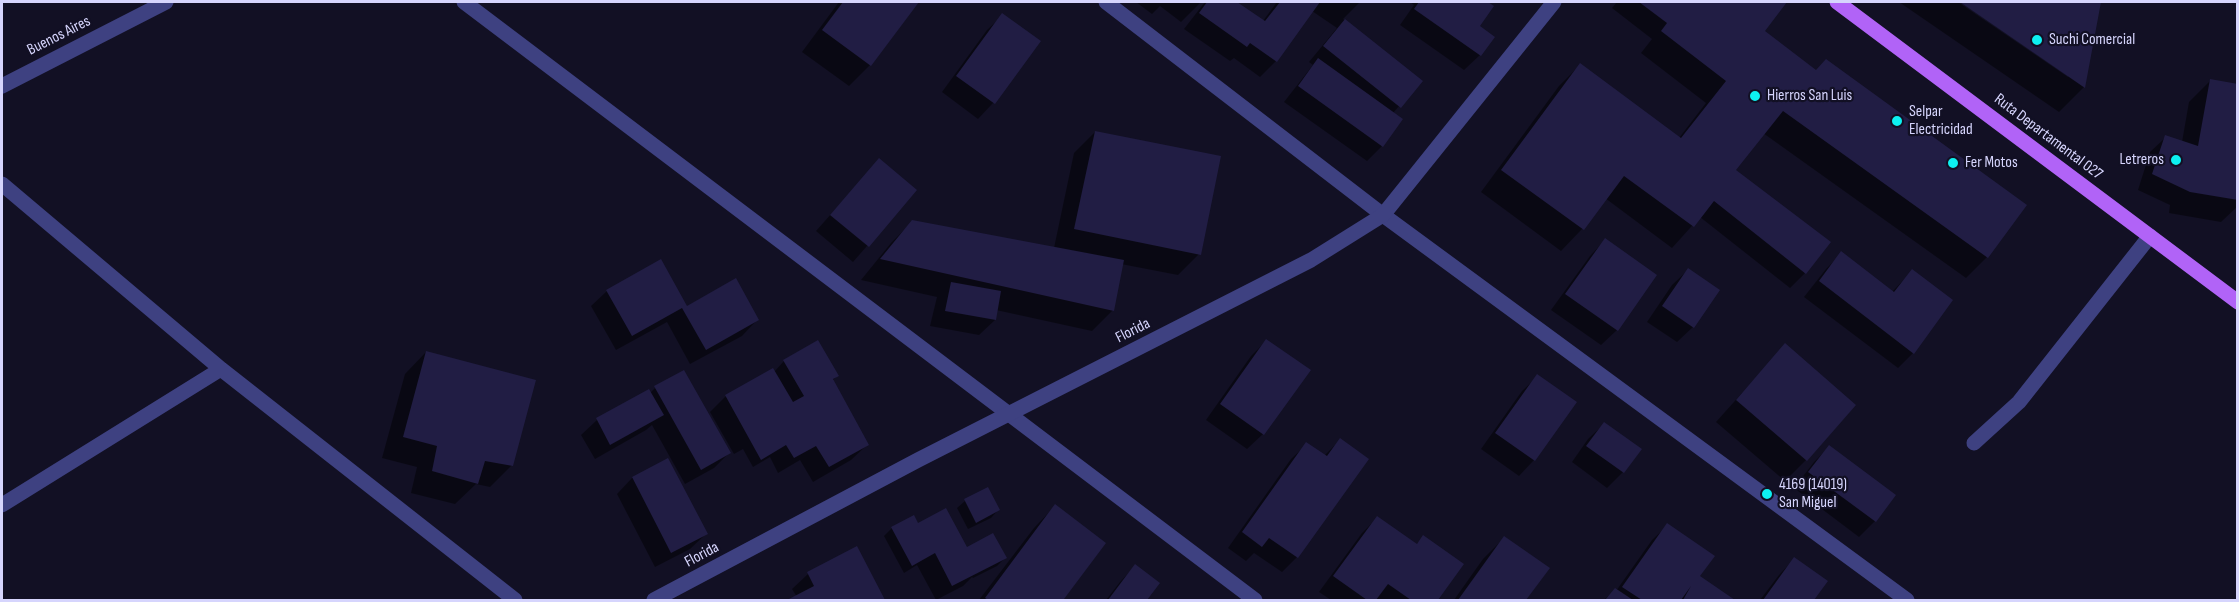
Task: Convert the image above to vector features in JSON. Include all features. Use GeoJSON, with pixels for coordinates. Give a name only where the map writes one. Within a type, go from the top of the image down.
{"type":"FeatureCollection","features":[{"type":"Feature","properties":{"kind":"main road","name":"Ruta Departamental 027"},"geometry":{"type":"LineString","coordinates":[[1837,2],[2238,302]]}},
{"type":"Feature","properties":{"kind":"street","name":"Buenos Aires"},"geometry":{"type":"LineString","coordinates":[[2,86],[166,2]]}},
{"type":"Feature","properties":{"kind":"street"},"geometry":{"type":"LineString","coordinates":[[464,2],[1255,600]]}},
{"type":"Feature","properties":{"kind":"street"},"geometry":{"type":"LineString","coordinates":[[1106,2],[1383,216],[1888,595],[1907,600]]}},
{"type":"Feature","properties":{"kind":"street","name":"Florida"},"geometry":{"type":"LineString","coordinates":[[654,600],[918,460],[1311,260],[1383,216],[1554,2]]}},
{"type":"Feature","properties":{"kind":"street"},"geometry":{"type":"LineString","coordinates":[[2,184],[221,369],[515,600]]}},
{"type":"Feature","properties":{"kind":"street"},"geometry":{"type":"LineString","coordinates":[[1974,443],[2019,402],[2150,236]]}},
{"type":"Feature","properties":{"kind":"street"},"geometry":{"type":"LineString","coordinates":[[2,505],[221,369]]}},
{"type":"Feature","properties":{"kind":"building"},"geometry":{"type":"Polygon","coordinates":[[[843,2],[919,2],[871,66],[822,30],[843,2]]]}},
{"type":"Feature","properties":{"kind":"building"},"geometry":{"type":"Polygon","coordinates":[[[1207,2],[1237,2],[1265,21],[1280,2],[1320,2],[1277,62],[1250,43],[1247,47],[1199,13],[1207,2]]]}},
{"type":"Feature","properties":{"kind":"building"},"geometry":{"type":"Polygon","coordinates":[[[1419,2],[1488,2],[1494,6],[1480,26],[1495,37],[1481,56],[1414,9],[1419,2]]]}},
{"type":"Feature","properties":{"kind":"building"},"geometry":{"type":"Polygon","coordinates":[[[1639,2],[1787,2],[1765,31],[1816,70],[1826,59],[2027,205],[1988,258],[1783,111],[1736,170],[1831,242],[1806,274],[1714,201],[1694,227],[1624,176],[1584,230],[1501,170],[1580,63],[1681,138],[1726,81],[1661,31],[1667,23],[1639,2]]]}},
{"type":"Feature","properties":{"kind":"building"},"geometry":{"type":"Polygon","coordinates":[[[1960,2],[2101,2],[2085,88],[1960,2]]]}},
{"type":"Feature","properties":{"kind":"building"},"geometry":{"type":"Polygon","coordinates":[[[1002,13],[1041,41],[995,104],[956,76],[1002,13]]]}},
{"type":"Feature","properties":{"kind":"building"},"geometry":{"type":"Polygon","coordinates":[[[1345,19],[1423,81],[1401,108],[1323,46],[1345,19]]]}},
{"type":"Feature","properties":{"kind":"building"},"geometry":{"type":"Polygon","coordinates":[[[1318,58],[1403,119],[1383,147],[1298,86],[1318,58]]]}},
{"type":"Feature","properties":{"kind":"building"},"geometry":{"type":"Polygon","coordinates":[[[2210,79],[2238,84],[2238,200],[2190,192],[2152,174],[2165,135],[2198,146],[2210,79]]]}},
{"type":"Feature","properties":{"kind":"building"},"geometry":{"type":"Polygon","coordinates":[[[1095,131],[1221,156],[1201,255],[1074,229],[1095,131]]]}},
{"type":"Feature","properties":{"kind":"building"},"geometry":{"type":"Polygon","coordinates":[[[879,158],[917,190],[869,247],[830,215],[879,158]]]}},
{"type":"Feature","properties":{"kind":"building"},"geometry":{"type":"Polygon","coordinates":[[[912,220],[1124,260],[1114,311],[880,259],[912,220]]]}},
{"type":"Feature","properties":{"kind":"building"},"geometry":{"type":"Polygon","coordinates":[[[1605,238],[1657,275],[1618,331],[1565,294],[1605,238]]]}},
{"type":"Feature","properties":{"kind":"building"},"geometry":{"type":"Polygon","coordinates":[[[1841,251],[1894,292],[1912,269],[1953,300],[1914,354],[1819,281],[1841,251]]]}},
{"type":"Feature","properties":{"kind":"building"},"geometry":{"type":"Polygon","coordinates":[[[661,259],[687,306],[736,278],[759,320],[706,350],[682,308],[632,336],[606,290],[661,259]]]}},
{"type":"Feature","properties":{"kind":"building"},"geometry":{"type":"Polygon","coordinates":[[[1688,268],[1720,290],[1694,328],[1662,306],[1688,268]]]}},
{"type":"Feature","properties":{"kind":"building"},"geometry":{"type":"Polygon","coordinates":[[[951,282],[1001,291],[996,320],[945,311],[951,282]]]}},
{"type":"Feature","properties":{"kind":"building"},"geometry":{"type":"Polygon","coordinates":[[[1266,339],[1311,370],[1264,435],[1220,404],[1266,339]]]}},
{"type":"Feature","properties":{"kind":"building"},"geometry":{"type":"Polygon","coordinates":[[[818,340],[839,376],[833,379],[869,445],[829,467],[816,446],[794,458],[786,445],[761,460],[725,395],[773,368],[793,402],[804,396],[783,360],[818,340]]]}},
{"type":"Feature","properties":{"kind":"building"},"geometry":{"type":"Polygon","coordinates":[[[1785,343],[1856,405],[1807,461],[1736,400],[1785,343]]]}},
{"type":"Feature","properties":{"kind":"building"},"geometry":{"type":"Polygon","coordinates":[[[426,351],[536,380],[513,466],[485,461],[478,484],[432,471],[437,446],[403,437],[426,351]]]}},
{"type":"Feature","properties":{"kind":"building"},"geometry":{"type":"Polygon","coordinates":[[[684,370],[731,453],[701,470],[654,386],[684,370]]]}},
{"type":"Feature","properties":{"kind":"building"},"geometry":{"type":"Polygon","coordinates":[[[1537,374],[1577,402],[1535,461],[1495,433],[1537,374]]]}},
{"type":"Feature","properties":{"kind":"building"},"geometry":{"type":"Polygon","coordinates":[[[649,389],[664,415],[610,445],[596,418],[649,389]]]}},
{"type":"Feature","properties":{"kind":"building"},"geometry":{"type":"Polygon","coordinates":[[[1604,422],[1642,449],[1624,473],[1586,446],[1604,422]]]}},
{"type":"Feature","properties":{"kind":"building"},"geometry":{"type":"Polygon","coordinates":[[[1340,438],[1369,459],[1298,558],[1269,538],[1262,547],[1242,532],[1306,442],[1327,456],[1340,438]]]}},
{"type":"Feature","properties":{"kind":"building"},"geometry":{"type":"Polygon","coordinates":[[[1829,445],[1896,495],[1876,522],[1808,472],[1829,445]]]}},
{"type":"Feature","properties":{"kind":"building"},"geometry":{"type":"Polygon","coordinates":[[[668,458],[708,534],[671,553],[632,477],[668,458]]]}},
{"type":"Feature","properties":{"kind":"building"},"geometry":{"type":"Polygon","coordinates":[[[988,487],[1000,510],[976,523],[964,499],[988,487]]]}},
{"type":"Feature","properties":{"kind":"building"},"geometry":{"type":"Polygon","coordinates":[[[1055,504],[1106,543],[1064,599],[1067,600],[988,600],[985,598],[1055,504]]]}},
{"type":"Feature","properties":{"kind":"building"},"geometry":{"type":"Polygon","coordinates":[[[946,508],[967,547],[993,533],[1007,558],[952,586],[935,553],[912,566],[891,527],[914,515],[918,523],[946,508]]]}},
{"type":"Feature","properties":{"kind":"building"},"geometry":{"type":"Polygon","coordinates":[[[1377,516],[1417,544],[1423,535],[1464,564],[1438,600],[1411,600],[1388,584],[1376,600],[1367,600],[1333,576],[1377,516]]]}},
{"type":"Feature","properties":{"kind":"building"},"geometry":{"type":"Polygon","coordinates":[[[1667,523],[1715,556],[1700,576],[1735,600],[1683,600],[1691,586],[1681,600],[1642,600],[1622,587],[1667,523]]]}},
{"type":"Feature","properties":{"kind":"building"},"geometry":{"type":"Polygon","coordinates":[[[1504,536],[1550,568],[1526,600],[1458,600],[1504,536]]]}},
{"type":"Feature","properties":{"kind":"building"},"geometry":{"type":"Polygon","coordinates":[[[857,546],[885,600],[787,600],[814,586],[807,572],[857,546]]]}},
{"type":"Feature","properties":{"kind":"building"},"geometry":{"type":"Polygon","coordinates":[[[1794,557],[1828,581],[1814,600],[1763,600],[1794,557]]]}},
{"type":"Feature","properties":{"kind":"building"},"geometry":{"type":"Polygon","coordinates":[[[1135,564],[1160,583],[1147,600],[1108,600],[1135,564]]]}},
{"type":"Feature","properties":{"kind":"building"},"geometry":{"type":"Polygon","coordinates":[[[1615,588],[1633,600],[1605,600],[1615,588]]]}},
{"type":"Feature","properties":{"kind":"place","name":"Suchi Comercial"},"geometry":{"type":"Point","coordinates":[2037,40]}},
{"type":"Feature","properties":{"kind":"place","name":"Hierros San Luis"},"geometry":{"type":"Point","coordinates":[1755,96]}},
{"type":"Feature","properties":{"kind":"place","name":"Selpar Electricidad"},"geometry":{"type":"Point","coordinates":[1897,121]}},
{"type":"Feature","properties":{"kind":"place","name":"Letreros"},"geometry":{"type":"Point","coordinates":[2176,160]}},
{"type":"Feature","properties":{"kind":"place","name":"Fer Motos"},"geometry":{"type":"Point","coordinates":[1953,163]}},
{"type":"Feature","properties":{"kind":"place","name":"4169 (14019) San Miguel"},"geometry":{"type":"Point","coordinates":[1767,494]}}]}
